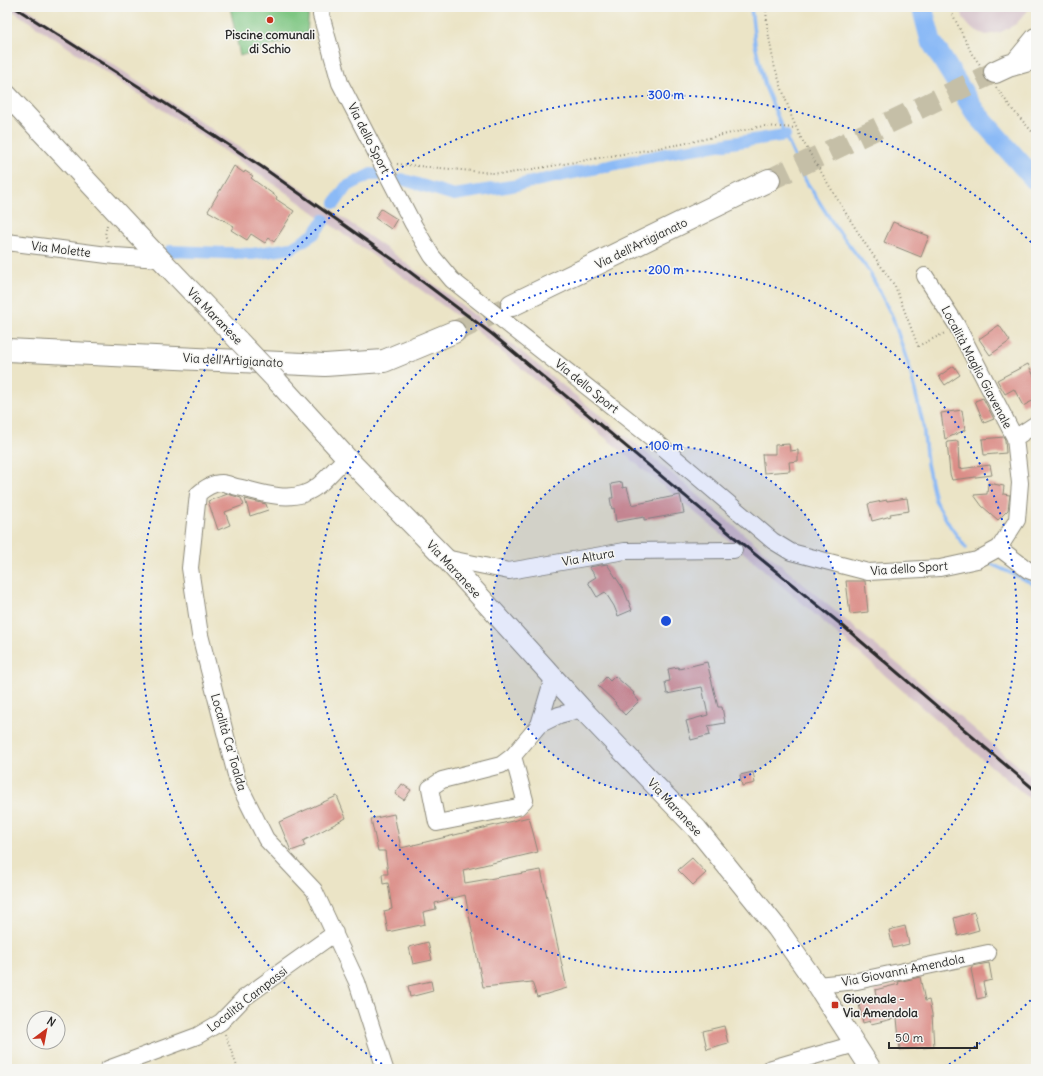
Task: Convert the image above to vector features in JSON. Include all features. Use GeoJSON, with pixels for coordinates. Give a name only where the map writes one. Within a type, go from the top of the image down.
{"type":"FeatureCollection","features":[{"type":"Feature","properties":{"kind":"highway"},"geometry":{"type":"LineString","coordinates":[[1019,62],[1036,39]]}},
{"type":"Feature","properties":{"kind":"highway","name":"Via dell'Artigianato"},"geometry":{"type":"LineString","coordinates":[[512,305],[769,180]]}},
{"type":"Feature","properties":{"kind":"highway","name":"Via dell'Artigianato"},"geometry":{"type":"LineString","coordinates":[[7,350],[325,365],[384,361],[454,332]]}},
{"type":"Feature","properties":{"kind":"main road","name":"Via Maranese"},"geometry":{"type":"LineString","coordinates":[[7,95],[160,259],[277,381],[347,458],[445,558],[553,678],[697,829],[777,928],[817,985],[871,1069]]}},
{"type":"Feature","properties":{"kind":"street","name":"Via dello Sport"},"geometry":{"type":"LineString","coordinates":[[322,7],[321,15],[340,82],[413,224],[432,256],[452,280],[653,439],[773,541],[791,552],[868,572],[940,568],[988,554]]}},
{"type":"Feature","properties":{"kind":"street","name":"Via Molette"},"geometry":{"type":"LineString","coordinates":[[7,242],[115,256],[160,259]]}},
{"type":"Feature","properties":{"kind":"street","name":"Località Maglio Giavenale"},"geometry":{"type":"LineString","coordinates":[[925,276],[958,327],[1015,438],[1020,483],[1017,520],[988,554]]}},
{"type":"Feature","properties":{"kind":"street","name":"Località Maglio Giavenale"},"geometry":{"type":"LineString","coordinates":[[1015,438],[1036,424]]}},
{"type":"Feature","properties":{"kind":"street","name":"Località Ca' Toalda"},"geometry":{"type":"LineString","coordinates":[[347,458],[340,462],[317,488],[302,494],[289,496],[267,494],[223,483],[213,484],[204,488],[198,494],[190,568],[200,635],[238,783],[266,839],[314,890],[357,982],[385,1069]]}},
{"type":"Feature","properties":{"kind":"street","name":"Via Altura"},"geometry":{"type":"LineString","coordinates":[[445,558],[509,571],[625,551],[734,550]]}},
{"type":"Feature","properties":{"kind":"street"},"geometry":{"type":"LineString","coordinates":[[988,554],[1036,573]]}},
{"type":"Feature","properties":{"kind":"street"},"geometry":{"type":"LineString","coordinates":[[514,756],[525,800],[518,807],[437,823],[430,788],[442,780],[501,765],[514,756],[539,725],[553,678]]}},
{"type":"Feature","properties":{"kind":"street"},"geometry":{"type":"LineString","coordinates":[[539,725],[559,715],[582,709]]}},
{"type":"Feature","properties":{"kind":"street","name":"Località Campassi"},"geometry":{"type":"LineString","coordinates":[[108,1069],[197,1036],[221,1022],[244,998],[335,933]]}},
{"type":"Feature","properties":{"kind":"street","name":"Via Giovanni Amendola"},"geometry":{"type":"LineString","coordinates":[[817,985],[857,981],[988,953]]}},
{"type":"Feature","properties":{"kind":"street"},"geometry":{"type":"LineString","coordinates":[[769,1069],[855,1044]]}},
{"type":"Feature","properties":{"kind":"path"},"geometry":{"type":"LineString","coordinates":[[766,7],[767,26],[774,66],[796,128],[862,238],[895,286],[918,346],[958,327]]}},
{"type":"Feature","properties":{"kind":"path"},"geometry":{"type":"LineString","coordinates":[[382,162],[504,174],[682,144],[763,126],[796,128]]}},
{"type":"Feature","properties":{"kind":"path","name":"Via Molette"},"geometry":{"type":"LineString","coordinates":[[111,207],[105,235],[115,256]]}},
{"type":"Feature","properties":{"kind":"path"},"geometry":{"type":"LineString","coordinates":[[221,1022],[238,1069]]}},
{"type":"Feature","properties":{"kind":"shaded area"},"geometry":{"type":"Polygon","coordinates":[[[7,7],[25,7],[282,175],[390,251],[493,329],[680,480],[1036,781],[1036,804],[942,725],[757,564],[467,323],[267,179],[7,7]]]}},
{"type":"Feature","properties":{"kind":"shaded area"},"geometry":{"type":"Polygon","coordinates":[[[960,7],[1031,7],[1016,24],[1001,32],[986,35],[972,29],[964,20],[960,7]]]}},
{"type":"Feature","properties":{"kind":"green space","name":"Piscine comunali di Schio"},"geometry":{"type":"Polygon","coordinates":[[[230,7],[309,7],[307,34],[240,56],[230,7]]]}},
{"type":"Feature","properties":{"kind":"building"},"geometry":{"type":"Polygon","coordinates":[[[234,166],[244,173],[245,171],[253,176],[251,178],[277,197],[276,199],[294,211],[274,242],[269,238],[265,243],[251,234],[247,240],[231,230],[234,226],[208,211],[234,166]]]}},
{"type":"Feature","properties":{"kind":"building"},"geometry":{"type":"Polygon","coordinates":[[[381,209],[397,219],[391,229],[375,218],[381,209]]]}},
{"type":"Feature","properties":{"kind":"building"},"geometry":{"type":"Polygon","coordinates":[[[893,222],[929,236],[921,257],[884,242],[893,222]]]}},
{"type":"Feature","properties":{"kind":"building"},"geometry":{"type":"Polygon","coordinates":[[[999,325],[1010,341],[990,355],[979,339],[999,325]]]}},
{"type":"Feature","properties":{"kind":"building"},"geometry":{"type":"Polygon","coordinates":[[[1028,364],[1036,380],[1036,399],[1023,406],[1014,389],[1005,394],[997,380],[1028,364]]]}},
{"type":"Feature","properties":{"kind":"building"},"geometry":{"type":"Polygon","coordinates":[[[954,366],[960,375],[945,385],[939,376],[954,366]]]}},
{"type":"Feature","properties":{"kind":"building"},"geometry":{"type":"Polygon","coordinates":[[[983,398],[994,419],[984,423],[975,401],[983,398]]]}},
{"type":"Feature","properties":{"kind":"building"},"geometry":{"type":"Polygon","coordinates":[[[962,410],[965,430],[945,439],[941,413],[962,410]]]}},
{"type":"Feature","properties":{"kind":"building"},"geometry":{"type":"Polygon","coordinates":[[[1004,437],[1006,453],[984,455],[982,439],[1004,437]]]}},
{"type":"Feature","properties":{"kind":"building"},"geometry":{"type":"Polygon","coordinates":[[[958,441],[959,469],[990,465],[992,475],[952,480],[950,474],[947,442],[958,441]]]}},
{"type":"Feature","properties":{"kind":"building"},"geometry":{"type":"Polygon","coordinates":[[[789,444],[790,451],[798,450],[798,461],[789,462],[790,471],[764,473],[762,454],[775,454],[775,445],[789,444]]]}},
{"type":"Feature","properties":{"kind":"building"},"geometry":{"type":"Polygon","coordinates":[[[622,482],[623,488],[627,487],[632,505],[680,495],[684,513],[644,520],[644,517],[616,522],[614,508],[612,509],[610,498],[613,498],[611,484],[622,482]]]}},
{"type":"Feature","properties":{"kind":"building"},"geometry":{"type":"Polygon","coordinates":[[[988,483],[1004,486],[1003,494],[1010,495],[1008,510],[998,520],[982,506],[974,495],[987,494],[988,483]]]}},
{"type":"Feature","properties":{"kind":"building"},"geometry":{"type":"Polygon","coordinates":[[[228,494],[241,498],[244,505],[225,512],[230,525],[218,530],[208,501],[228,494]]]}},
{"type":"Feature","properties":{"kind":"building"},"geometry":{"type":"Polygon","coordinates":[[[907,498],[909,511],[890,514],[891,516],[872,521],[868,504],[907,498]]]}},
{"type":"Feature","properties":{"kind":"building"},"geometry":{"type":"Polygon","coordinates":[[[245,499],[266,504],[268,510],[250,516],[245,499]]]}},
{"type":"Feature","properties":{"kind":"building"},"geometry":{"type":"Polygon","coordinates":[[[607,564],[624,590],[632,610],[618,616],[614,606],[605,592],[597,597],[588,582],[596,577],[589,567],[607,564]]]}},
{"type":"Feature","properties":{"kind":"building"},"geometry":{"type":"Polygon","coordinates":[[[846,581],[865,581],[868,612],[850,614],[846,581]]]}},
{"type":"Feature","properties":{"kind":"building"},"geometry":{"type":"Polygon","coordinates":[[[707,662],[718,707],[722,707],[725,723],[708,726],[710,735],[691,740],[686,721],[708,715],[702,687],[667,694],[665,682],[670,681],[668,669],[678,667],[679,669],[707,662]]]}},
{"type":"Feature","properties":{"kind":"building"},"geometry":{"type":"Polygon","coordinates":[[[615,676],[634,693],[633,694],[639,701],[625,715],[615,704],[616,703],[598,686],[606,677],[610,681],[615,676]]]}},
{"type":"Feature","properties":{"kind":"building"},"geometry":{"type":"Polygon","coordinates":[[[753,772],[755,783],[742,786],[740,775],[753,772]]]}},
{"type":"Feature","properties":{"kind":"building"},"geometry":{"type":"Polygon","coordinates":[[[402,784],[411,790],[404,800],[395,794],[402,784]]]}},
{"type":"Feature","properties":{"kind":"building"},"geometry":{"type":"Polygon","coordinates":[[[337,796],[346,818],[303,841],[305,846],[291,851],[279,822],[337,796]]]}},
{"type":"Feature","properties":{"kind":"building"},"geometry":{"type":"Polygon","coordinates":[[[394,814],[401,848],[529,817],[538,852],[463,870],[465,883],[541,870],[567,988],[537,997],[532,982],[483,987],[465,895],[435,903],[436,909],[423,912],[425,924],[388,932],[384,911],[392,909],[388,883],[383,884],[382,874],[388,874],[385,851],[378,851],[371,819],[394,814]]]}},
{"type":"Feature","properties":{"kind":"building"},"geometry":{"type":"Polygon","coordinates":[[[692,858],[706,873],[693,885],[678,870],[692,858]]]}},
{"type":"Feature","properties":{"kind":"building"},"geometry":{"type":"Polygon","coordinates":[[[974,912],[979,930],[958,936],[954,918],[974,912]]]}},
{"type":"Feature","properties":{"kind":"building"},"geometry":{"type":"Polygon","coordinates":[[[905,926],[909,944],[893,948],[889,930],[905,926]]]}},
{"type":"Feature","properties":{"kind":"building"},"geometry":{"type":"Polygon","coordinates":[[[428,942],[432,960],[413,964],[409,947],[428,942]]]}},
{"type":"Feature","properties":{"kind":"building"},"geometry":{"type":"Polygon","coordinates":[[[989,963],[992,980],[983,982],[986,997],[977,999],[971,969],[972,966],[989,963]]]}},
{"type":"Feature","properties":{"kind":"building"},"geometry":{"type":"Polygon","coordinates":[[[920,977],[925,1001],[929,1000],[932,1014],[934,1047],[900,1050],[897,1018],[871,1024],[870,1021],[863,1023],[859,1004],[877,1000],[875,990],[899,984],[898,982],[920,977]]]}},
{"type":"Feature","properties":{"kind":"building"},"geometry":{"type":"Polygon","coordinates":[[[431,981],[433,991],[410,997],[408,986],[431,981]]]}},
{"type":"Feature","properties":{"kind":"building"},"geometry":{"type":"Polygon","coordinates":[[[724,1026],[728,1043],[707,1049],[703,1031],[724,1026]]]}},
{"type":"Feature","properties":{"kind":"waterway"},"geometry":{"type":"LineString","coordinates":[[751,7],[755,44],[765,86],[804,178],[834,225],[869,271],[893,318],[910,370],[923,424],[927,464],[935,500],[950,526],[966,548]]}},
{"type":"Feature","properties":{"kind":"waterway"},"geometry":{"type":"LineString","coordinates":[[922,7],[931,41],[975,112],[1036,181]]}},
{"type":"Feature","properties":{"kind":"waterway"},"geometry":{"type":"LineString","coordinates":[[401,179],[454,195],[512,186],[679,151],[785,135]]}},
{"type":"Feature","properties":{"kind":"waterway"},"geometry":{"type":"LineString","coordinates":[[335,203],[346,187],[371,174],[378,175]]}},
{"type":"Feature","properties":{"kind":"waterway"},"geometry":{"type":"LineString","coordinates":[[170,251],[252,254],[292,248],[314,234],[324,220]]}},
{"type":"Feature","properties":{"kind":"waterway"},"geometry":{"type":"LineString","coordinates":[[987,562],[1036,585]]}},
{"type":"Feature","properties":{"kind":"tunnel"},"geometry":{"type":"LineString","coordinates":[[769,180],[995,72]]}},
{"type":"Feature","properties":{"kind":"tunnel"},"geometry":{"type":"LineString","coordinates":[[454,332],[512,305]]}},
{"type":"Feature","properties":{"kind":"railway"},"geometry":{"type":"LineString","coordinates":[[14,7],[262,167],[398,263],[492,334],[734,537],[843,626],[1036,791]]}},
{"type":"Feature","properties":{"kind":"place","name":"Piscine comunali di Schio"},"geometry":{"type":"Point","coordinates":[270,20]}},
{"type":"Feature","properties":{"kind":"place","name":"Giovenale - Via Amendola"},"geometry":{"type":"Point","coordinates":[835,1005]}}]}
